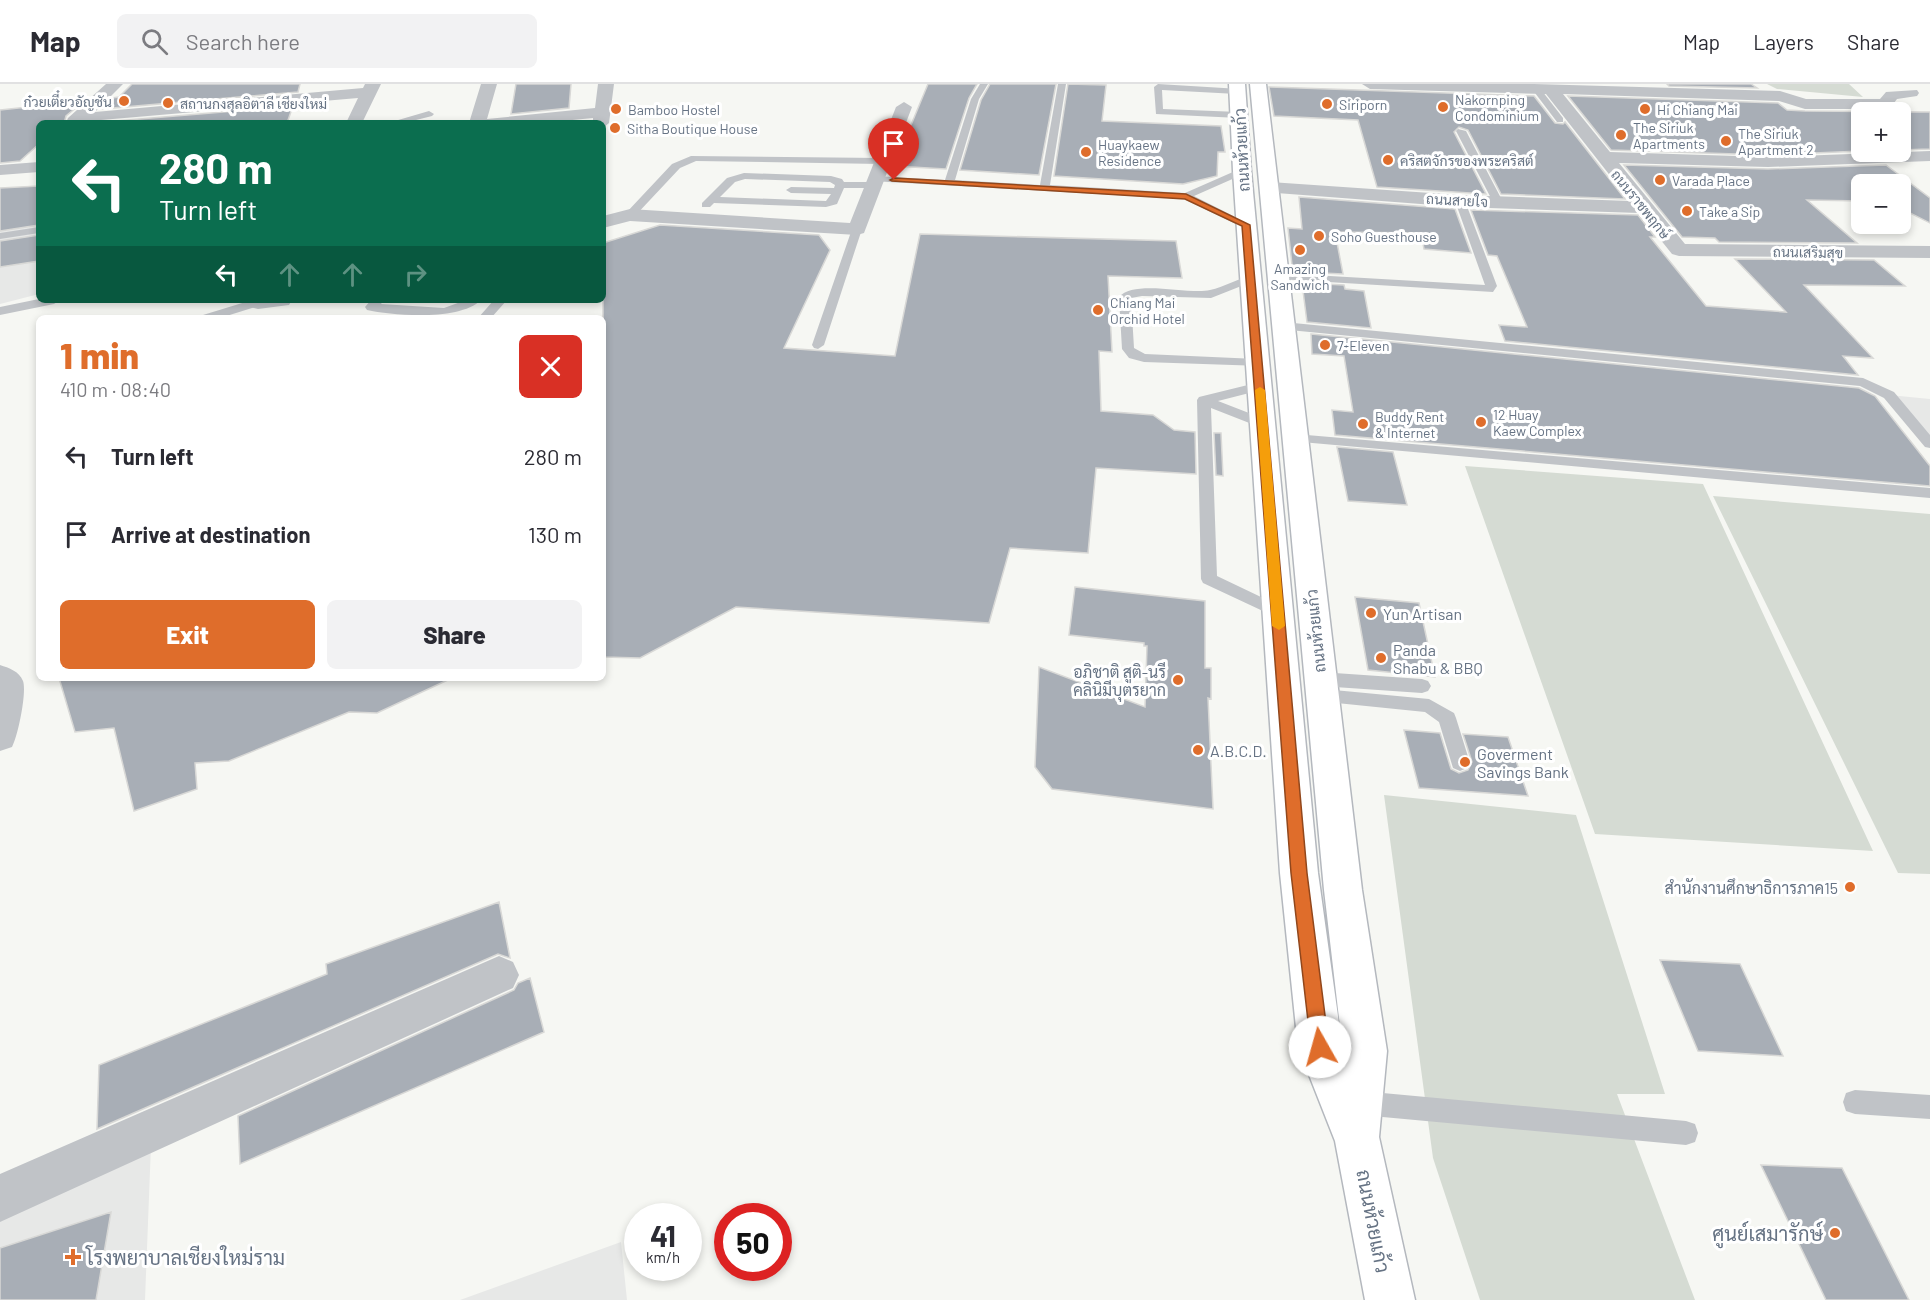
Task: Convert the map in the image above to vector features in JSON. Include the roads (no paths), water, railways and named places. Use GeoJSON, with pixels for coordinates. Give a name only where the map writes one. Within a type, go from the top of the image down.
{"type":"FeatureCollection","features":[{"type":"Feature","properties":{"kind":"main road","name":"ถนนห้วยแก้ว"},"geometry":{"type":"LineString","coordinates":[[1243,93],[1242,171],[1302,907],[1320,1047],[1359,1122]]}},
{"type":"Feature","properties":{"kind":"main road","name":"ถนนห้วยแก้ว"},"geometry":{"type":"LineString","coordinates":[[1243,93],[1269,188],[1343,890],[1365,1051],[1359,1122],[1390,1300]]}},
{"type":"Feature","properties":{"kind":"street"},"geometry":{"type":"LineString","coordinates":[[76,120],[115,84]]}},
{"type":"Feature","properties":{"kind":"street"},"geometry":{"type":"LineString","coordinates":[[478,120],[489,84]]}},
{"type":"Feature","properties":{"kind":"street"},"geometry":{"type":"LineString","coordinates":[[558,120],[602,118],[606,84]]}},
{"type":"Feature","properties":{"kind":"street"},"geometry":{"type":"LineString","coordinates":[[1370,84],[1780,96],[1805,104],[1885,104],[1892,95],[1911,93]]}},
{"type":"Feature","properties":{"kind":"street"},"geometry":{"type":"LineString","coordinates":[[76,120],[371,88]]}},
{"type":"Feature","properties":{"kind":"street"},"geometry":{"type":"LineString","coordinates":[[355,120],[371,88]]}},
{"type":"Feature","properties":{"kind":"street","name":"ถนนราชพฤกษ์"},"geometry":{"type":"LineString","coordinates":[[1544,89],[1604,157],[1678,250]]}},
{"type":"Feature","properties":{"kind":"street"},"geometry":{"type":"LineString","coordinates":[[606,221],[630,215],[857,229],[904,107]]}},
{"type":"Feature","properties":{"kind":"street","name":"ถนนราชพฤกษ์"},"geometry":{"type":"LineString","coordinates":[[1604,157],[1768,162],[1930,156]]}},
{"type":"Feature","properties":{"kind":"street"},"geometry":{"type":"LineString","coordinates":[[0,170],[32,168]]}},
{"type":"Feature","properties":{"kind":"street","name":"ถนนสายใจ"},"geometry":{"type":"LineString","coordinates":[[1269,188],[1460,201],[1645,207]]}},
{"type":"Feature","properties":{"kind":"street","name":"ถนนเสริมสุข"},"geometry":{"type":"LineString","coordinates":[[1678,250],[1930,252]]}},
{"type":"Feature","properties":{"kind":"street"},"geometry":{"type":"LineString","coordinates":[[1906,253],[1930,275]]}},
{"type":"Feature","properties":{"kind":"street"},"geometry":{"type":"LineString","coordinates":[[0,738],[4,680]]}},
{"type":"Feature","properties":{"kind":"street"},"geometry":{"type":"LineString","coordinates":[[0,1198],[499,975]]}},
{"type":"Feature","properties":{"kind":"lane"},"geometry":{"type":"LineString","coordinates":[[949,183],[975,99],[984,84]]}},
{"type":"Feature","properties":{"kind":"lane"},"geometry":{"type":"LineString","coordinates":[[1044,189],[1062,84]]}},
{"type":"Feature","properties":{"kind":"lane"},"geometry":{"type":"LineString","coordinates":[[1158,87],[1243,93],[1159,111],[1158,87]]}},
{"type":"Feature","properties":{"kind":"lane"},"geometry":{"type":"LineString","coordinates":[[1544,89],[1560,120]]}},
{"type":"Feature","properties":{"kind":"lane"},"geometry":{"type":"LineString","coordinates":[[405,120],[429,114]]}},
{"type":"Feature","properties":{"kind":"lane"},"geometry":{"type":"LineString","coordinates":[[1461,131],[1498,202]]}},
{"type":"Feature","properties":{"kind":"lane"},"geometry":{"type":"LineString","coordinates":[[630,215],[676,166],[694,158],[842,159],[877,175],[949,183],[1186,196],[1246,225]]}},
{"type":"Feature","properties":{"kind":"lane"},"geometry":{"type":"LineString","coordinates":[[1186,196],[1242,171]]}},
{"type":"Feature","properties":{"kind":"lane"},"geometry":{"type":"LineString","coordinates":[[779,190],[839,188],[877,175]]}},
{"type":"Feature","properties":{"kind":"lane"},"geometry":{"type":"LineString","coordinates":[[737,177],[831,179],[838,181],[839,188],[833,202],[826,204],[709,203],[737,177]]}},
{"type":"Feature","properties":{"kind":"lane"},"geometry":{"type":"LineString","coordinates":[[723,188],[746,189]]}},
{"type":"Feature","properties":{"kind":"lane"},"geometry":{"type":"LineString","coordinates":[[1278,276],[1489,289],[1491,286],[1460,201]]}},
{"type":"Feature","properties":{"kind":"lane"},"geometry":{"type":"LineString","coordinates":[[818,345],[857,229]]}},
{"type":"Feature","properties":{"kind":"lane"},"geometry":{"type":"LineString","coordinates":[[0,236],[36,230]]}},
{"type":"Feature","properties":{"kind":"lane"},"geometry":{"type":"LineString","coordinates":[[1250,279],[1212,294],[1142,292],[1126,295],[1128,349],[1134,355],[1144,358],[1258,374]]}},
{"type":"Feature","properties":{"kind":"lane"},"geometry":{"type":"LineString","coordinates":[[0,311],[39,303]]}},
{"type":"Feature","properties":{"kind":"lane"},"geometry":{"type":"LineString","coordinates":[[216,315],[252,303]]}},
{"type":"Feature","properties":{"kind":"lane"},"geometry":{"type":"LineString","coordinates":[[375,303],[371,307],[444,312],[455,310],[469,303]]}},
{"type":"Feature","properties":{"kind":"lane"},"geometry":{"type":"LineString","coordinates":[[487,315],[498,303]]}},
{"type":"Feature","properties":{"kind":"lane"},"geometry":{"type":"LineString","coordinates":[[1283,326],[1863,382],[1889,396],[1930,444]]}},
{"type":"Feature","properties":{"kind":"lane"},"geometry":{"type":"LineString","coordinates":[[1204,400],[1258,374]]}},
{"type":"Feature","properties":{"kind":"lane"},"geometry":{"type":"LineString","coordinates":[[1204,400],[1262,423]]}},
{"type":"Feature","properties":{"kind":"lane"},"geometry":{"type":"LineString","coordinates":[[1204,400],[1209,579],[1278,612]]}},
{"type":"Feature","properties":{"kind":"lane"},"geometry":{"type":"LineString","coordinates":[[1295,438],[1930,493]]}},
{"type":"Feature","properties":{"kind":"lane"},"geometry":{"type":"LineString","coordinates":[[1322,688],[1422,686]]}},
{"type":"Feature","properties":{"kind":"lane"},"geometry":{"type":"LineString","coordinates":[[1322,688],[1429,706],[1447,718],[1460,763]]}},
{"type":"Feature","properties":{"kind":"lane"},"geometry":{"type":"LineString","coordinates":[[1855,1102],[1930,1107]]}},
{"type":"Feature","properties":{"kind":"lane"},"geometry":{"type":"LineString","coordinates":[[1359,1122],[1686,1133]]}},
{"type":"Feature","properties":{"kind":"place","name":"ก๋วยเตี๋ยวอัญชัน"},"geometry":{"type":"Point","coordinates":[124,101]}},
{"type":"Feature","properties":{"kind":"place","name":"สถานกงสุลอิตาลี เชียงใหม่"},"geometry":{"type":"Point","coordinates":[168,103]}},
{"type":"Feature","properties":{"kind":"place","name":"Siriporn"},"geometry":{"type":"Point","coordinates":[1327,104]}},
{"type":"Feature","properties":{"kind":"place","name":"Nakornping Condominium"},"geometry":{"type":"Point","coordinates":[1443,107]}},
{"type":"Feature","properties":{"kind":"place","name":"Bamboo Hostel"},"geometry":{"type":"Point","coordinates":[616,109]}},
{"type":"Feature","properties":{"kind":"place","name":"Hi Chiang Mai"},"geometry":{"type":"Point","coordinates":[1645,109]}},
{"type":"Feature","properties":{"kind":"place","name":"Sitha Boutique House"},"geometry":{"type":"Point","coordinates":[615,128]}},
{"type":"Feature","properties":{"kind":"place","name":"The Siriuk Apartments"},"geometry":{"type":"Point","coordinates":[1621,135]}},
{"type":"Feature","properties":{"kind":"place","name":"The Siriuk Apartment 2"},"geometry":{"type":"Point","coordinates":[1726,141]}},
{"type":"Feature","properties":{"kind":"place","name":"Huaykaew Residence"},"geometry":{"type":"Point","coordinates":[1086,152]}},
{"type":"Feature","properties":{"kind":"place","name":"คริสตจักรของพระคริสต์"},"geometry":{"type":"Point","coordinates":[1388,160]}},
{"type":"Feature","properties":{"kind":"place","name":"Varada Place"},"geometry":{"type":"Point","coordinates":[1660,180]}},
{"type":"Feature","properties":{"kind":"place","name":"Take a Sip"},"geometry":{"type":"Point","coordinates":[1687,211]}},
{"type":"Feature","properties":{"kind":"place","name":"Soho Guesthouse"},"geometry":{"type":"Point","coordinates":[1319,236]}},
{"type":"Feature","properties":{"kind":"place","name":"Amazing Sandwich"},"geometry":{"type":"Point","coordinates":[1300,250]}},
{"type":"Feature","properties":{"kind":"place","name":"Chiang Mai Orchid Hotel"},"geometry":{"type":"Point","coordinates":[1098,310]}},
{"type":"Feature","properties":{"kind":"place","name":"7-Eleven"},"geometry":{"type":"Point","coordinates":[1325,345]}},
{"type":"Feature","properties":{"kind":"place","name":"12 Huay Kaew Complex"},"geometry":{"type":"Point","coordinates":[1481,422]}},
{"type":"Feature","properties":{"kind":"place","name":"Buddy Rent & Internet"},"geometry":{"type":"Point","coordinates":[1363,424]}},
{"type":"Feature","properties":{"kind":"place","name":"Yun Artisan"},"geometry":{"type":"Point","coordinates":[1371,613]}},
{"type":"Feature","properties":{"kind":"place","name":"Panda Shabu & BBQ"},"geometry":{"type":"Point","coordinates":[1381,658]}},
{"type":"Feature","properties":{"kind":"place","name":"อภิชาติ สูติ-นรี คลินิมีบุตรยาก"},"geometry":{"type":"Point","coordinates":[1178,680]}},
{"type":"Feature","properties":{"kind":"place","name":"A.B.C.D."},"geometry":{"type":"Point","coordinates":[1198,750]}},
{"type":"Feature","properties":{"kind":"place","name":"Goverment Savings Bank"},"geometry":{"type":"Point","coordinates":[1465,762]}},
{"type":"Feature","properties":{"kind":"place","name":"สำนักงานศึกษาธิการภาค15"},"geometry":{"type":"Point","coordinates":[1850,887]}},
{"type":"Feature","properties":{"kind":"place","name":"ศูนย์เสมารักษ์"},"geometry":{"type":"Point","coordinates":[1835,1233]}},
{"type":"Feature","properties":{"kind":"place","name":"โรงพยาบาลเชียงใหม่ราม"},"geometry":{"type":"Point","coordinates":[73,1257]}}]}
